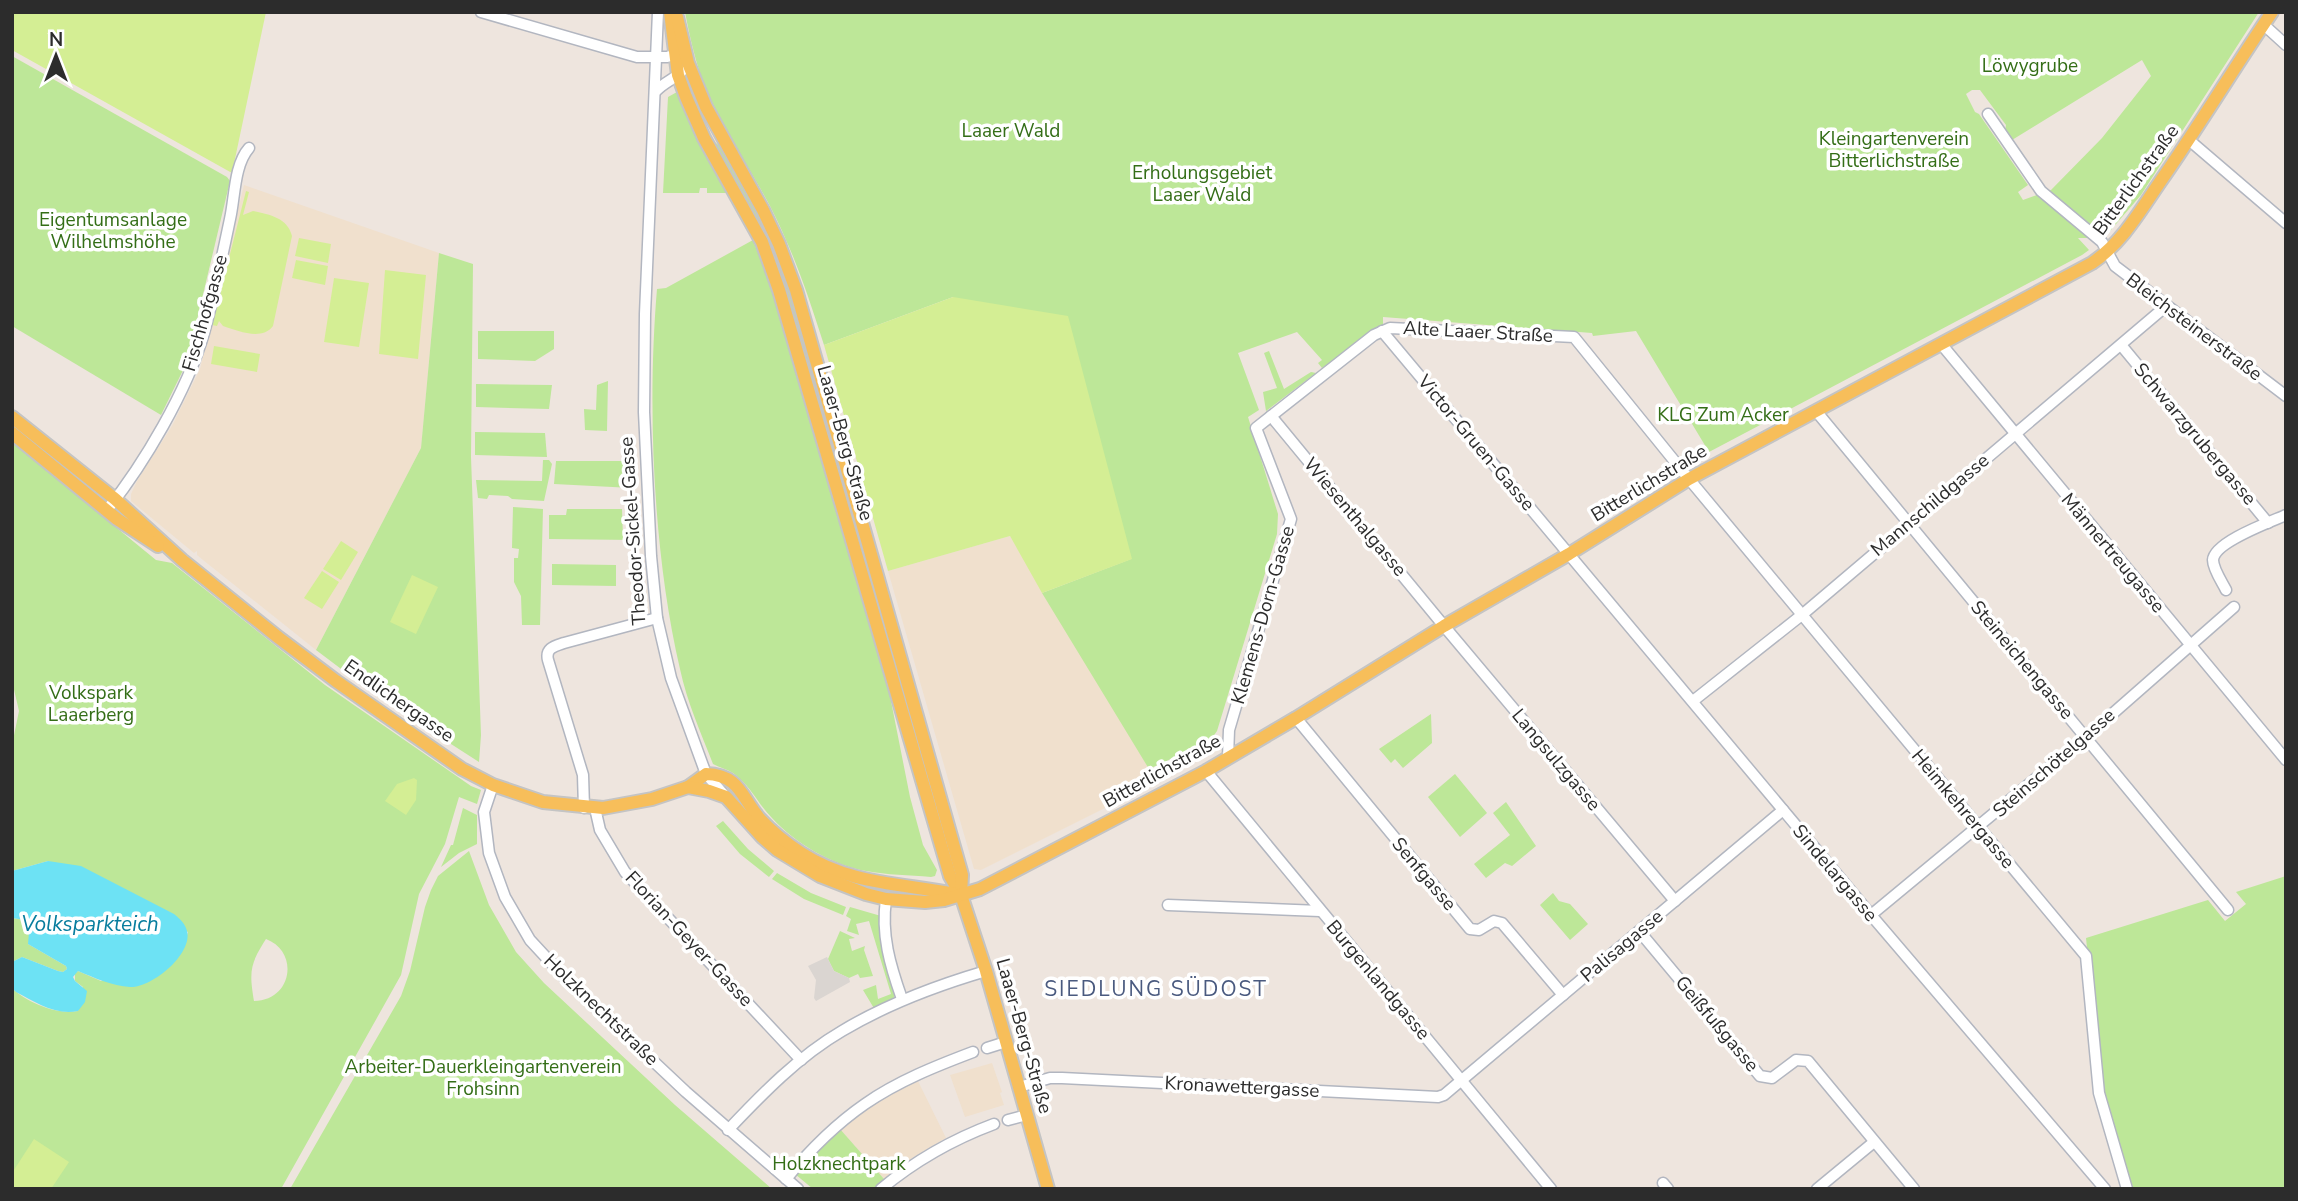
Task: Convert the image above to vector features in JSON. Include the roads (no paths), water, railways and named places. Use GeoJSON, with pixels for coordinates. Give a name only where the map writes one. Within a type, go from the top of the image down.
{"type":"FeatureCollection","features":[{"type":"Feature","properties":{"kind":"main road","name":"Laaer-Berg-Straße"},"geometry":{"type":"LineString","coordinates":[[670,12],[683,56],[717,131],[769,222],[796,290],[962,875],[961,895]]}},
{"type":"Feature","properties":{"kind":"main road","name":"Laaer-Berg-Straße"},"geometry":{"type":"LineString","coordinates":[[676,12],[683,56],[678,75],[704,138],[748,215],[771,264],[950,876],[961,895],[986,971],[1027,1115],[1044,1188]]}},
{"type":"Feature","properties":{"kind":"main road","name":"Bitterlichstraße"},"geometry":{"type":"LineString","coordinates":[[961,895],[986,887],[1206,771],[1296,718],[1441,622],[1569,554],[1689,479],[2074,275],[2108,253],[2123,236],[2189,140],[2272,12]]}},
{"type":"Feature","properties":{"kind":"main road","name":"Endlichergasse"},"geometry":{"type":"LineString","coordinates":[[12,417],[115,499],[182,561],[336,681],[462,769],[493,786],[543,802],[590,808],[644,801],[688,787],[706,774]]}},
{"type":"Feature","properties":{"kind":"main road"},"geometry":{"type":"LineString","coordinates":[[12,433],[148,541],[182,561]]}},
{"type":"Feature","properties":{"kind":"main road"},"geometry":{"type":"LineString","coordinates":[[706,774],[722,775],[733,782],[770,829],[802,854],[820,864],[863,880],[961,895]]}},
{"type":"Feature","properties":{"kind":"main road"},"geometry":{"type":"LineString","coordinates":[[688,787],[726,797],[762,837],[799,864],[843,885],[886,899],[944,901],[961,895]]}},
{"type":"Feature","properties":{"kind":"street"},"geometry":{"type":"LineString","coordinates":[[481,12],[620,53],[657,58],[683,56]]}},
{"type":"Feature","properties":{"kind":"street","name":"Theodor-Sickel-Gasse"},"geometry":{"type":"LineString","coordinates":[[659,12],[645,303],[644,412],[649,515],[657,618],[671,678],[706,774]]}},
{"type":"Feature","properties":{"kind":"street"},"geometry":{"type":"LineString","coordinates":[[2264,25],[2286,45]]}},
{"type":"Feature","properties":{"kind":"street"},"geometry":{"type":"LineString","coordinates":[[656,91],[664,82],[678,75]]}},
{"type":"Feature","properties":{"kind":"street","name":"Bleichsteinerstraße"},"geometry":{"type":"LineString","coordinates":[[1988,114],[2040,191],[2096,236],[2115,267],[2286,396]]}},
{"type":"Feature","properties":{"kind":"street"},"geometry":{"type":"LineString","coordinates":[[2189,140],[2286,223]]}},
{"type":"Feature","properties":{"kind":"street","name":"Fischhofgasse"},"geometry":{"type":"LineString","coordinates":[[107,510],[169,414],[191,371],[204,333],[242,156],[250,148]]}},
{"type":"Feature","properties":{"kind":"street","name":"Mannschildgasse"},"geometry":{"type":"LineString","coordinates":[[1693,701],[1802,614],[2165,306]]}},
{"type":"Feature","properties":{"kind":"street","name":"Alte Laaer Straße"},"geometry":{"type":"LineString","coordinates":[[1382,331],[1390,328],[1574,337]]}},
{"type":"Feature","properties":{"kind":"street","name":"Klemens-Dorn-Gasse"},"geometry":{"type":"LineString","coordinates":[[1228,758],[1229,730],[1291,519],[1255,428],[1374,334],[1382,331]]}},
{"type":"Feature","properties":{"kind":"street","name":"Victor-Gruen-Gasse"},"geometry":{"type":"LineString","coordinates":[[1382,331],[1569,554]]}},
{"type":"Feature","properties":{"kind":"street","name":"Heimkehrergasse"},"geometry":{"type":"LineString","coordinates":[[1574,337],[2086,956],[2099,1093],[2127,1189]]}},
{"type":"Feature","properties":{"kind":"street","name":"Männertreugasse"},"geometry":{"type":"LineString","coordinates":[[1942,345],[2013,434],[2286,760]]}},
{"type":"Feature","properties":{"kind":"street","name":"Schwarzgrubergasse"},"geometry":{"type":"LineString","coordinates":[[2121,345],[2268,523]]}},
{"type":"Feature","properties":{"kind":"street","name":"Steineichengasse"},"geometry":{"type":"LineString","coordinates":[[1815,411],[2228,910]]}},
{"type":"Feature","properties":{"kind":"street","name":"Wiesenthalgasse"},"geometry":{"type":"LineString","coordinates":[[1271,416],[1441,622]]}},
{"type":"Feature","properties":{"kind":"street"},"geometry":{"type":"LineString","coordinates":[[2226,590],[2213,563],[2215,551],[2224,544],[2286,515]]}},
{"type":"Feature","properties":{"kind":"street","name":"Sindelargasse"},"geometry":{"type":"LineString","coordinates":[[1569,554],[2105,1189]]}},
{"type":"Feature","properties":{"kind":"street","name":"Steinschötelgasse"},"geometry":{"type":"LineString","coordinates":[[1871,915],[1979,828],[2234,607]]}},
{"type":"Feature","properties":{"kind":"street","name":"Florian-Geyer-Gasse"},"geometry":{"type":"LineString","coordinates":[[657,618],[564,643],[551,648],[548,653],[590,808],[625,872],[801,1060]]}},
{"type":"Feature","properties":{"kind":"street","name":"Langsulzgasse"},"geometry":{"type":"LineString","coordinates":[[1441,622],[1675,901]]}},
{"type":"Feature","properties":{"kind":"street","name":"Senfgasse"},"geometry":{"type":"LineString","coordinates":[[1296,718],[1470,929],[1479,930],[1494,921],[1502,923],[1563,995]]}},
{"type":"Feature","properties":{"kind":"street","name":"Burgenlandgasse"},"geometry":{"type":"LineString","coordinates":[[1206,771],[1551,1189]]}},
{"type":"Feature","properties":{"kind":"street"},"geometry":{"type":"LineString","coordinates":[[706,774],[726,797]]}},
{"type":"Feature","properties":{"kind":"street","name":"Holzknechtstraße"},"geometry":{"type":"LineString","coordinates":[[493,786],[484,811],[486,842],[505,897],[519,924],[567,980],[728,1130],[798,1189]]}},
{"type":"Feature","properties":{"kind":"street","name":"Palisagasse"},"geometry":{"type":"LineString","coordinates":[[1460,1080],[1783,810]]}},
{"type":"Feature","properties":{"kind":"street"},"geometry":{"type":"LineString","coordinates":[[886,899],[886,948],[902,999]]}},
{"type":"Feature","properties":{"kind":"street"},"geometry":{"type":"LineString","coordinates":[[1167,905],[1320,911]]}},
{"type":"Feature","properties":{"kind":"street","name":"Geißfußgasse"},"geometry":{"type":"LineString","coordinates":[[1640,932],[1760,1076],[1772,1078],[1796,1060],[1805,1059],[1914,1189]]}},
{"type":"Feature","properties":{"kind":"street"},"geometry":{"type":"LineString","coordinates":[[728,1130],[801,1060],[840,1031],[902,999],[986,971]]}},
{"type":"Feature","properties":{"kind":"street"},"geometry":{"type":"LineString","coordinates":[[987,1048],[1006,1042]]}},
{"type":"Feature","properties":{"kind":"street"},"geometry":{"type":"LineString","coordinates":[[786,1178],[819,1143],[866,1103],[909,1079],[973,1052]]}},
{"type":"Feature","properties":{"kind":"street","name":"Kronawettergasse"},"geometry":{"type":"LineString","coordinates":[[1018,1087],[1050,1078],[1062,1078],[1438,1097],[1460,1080]]}},
{"type":"Feature","properties":{"kind":"street"},"geometry":{"type":"LineString","coordinates":[[1008,1120],[1027,1115]]}},
{"type":"Feature","properties":{"kind":"street"},"geometry":{"type":"LineString","coordinates":[[881,1189],[911,1164],[948,1143],[994,1124]]}},
{"type":"Feature","properties":{"kind":"street"},"geometry":{"type":"LineString","coordinates":[[1817,1189],[1874,1142]]}},
{"type":"Feature","properties":{"kind":"water","name":"Volksparkteich"},"geometry":{"type":"Polygon","coordinates":[[[48,861],[81,866],[174,914],[184,923],[187,931],[184,950],[159,976],[139,986],[110,983],[78,971],[73,977],[87,991],[85,1002],[78,1011],[54,1010],[16,992],[12,988],[12,962],[22,957],[58,971],[67,969],[28,944],[29,932],[35,926],[32,921],[12,918],[12,871],[48,861]]]}},
{"type":"Feature","properties":{"kind":"district","name":"SIEDLUNG SÜDOST"},"geometry":{"type":"Point","coordinates":[1156,989]}},
{"type":"Feature","properties":{"kind":"park label","name":"Löwygrube"},"geometry":{"type":"Point","coordinates":[2030,66]}},
{"type":"Feature","properties":{"kind":"park label","name":"Laaer Wald"},"geometry":{"type":"Point","coordinates":[1011,131]}},
{"type":"Feature","properties":{"kind":"park label","name":"Kleingartenverein Bitterlichstraße"},"geometry":{"type":"Point","coordinates":[1894,150]}},
{"type":"Feature","properties":{"kind":"park label","name":"Erholungsgebiet Laaer Wald"},"geometry":{"type":"Point","coordinates":[1202,184]}},
{"type":"Feature","properties":{"kind":"park label","name":"Eigentumsanlage Wilhelmshöhe"},"geometry":{"type":"Point","coordinates":[113,231]}},
{"type":"Feature","properties":{"kind":"park label","name":"KLG Zum Acker"},"geometry":{"type":"Point","coordinates":[1723,415]}},
{"type":"Feature","properties":{"kind":"park label","name":"Volkspark Laaerberg"},"geometry":{"type":"Point","coordinates":[91,704]}},
{"type":"Feature","properties":{"kind":"park label","name":"Arbeiter-Dauerkleingartenverein Frohsinn"},"geometry":{"type":"Point","coordinates":[483,1078]}},
{"type":"Feature","properties":{"kind":"park label","name":"Holzknechtpark"},"geometry":{"type":"Point","coordinates":[839,1164]}}]}
